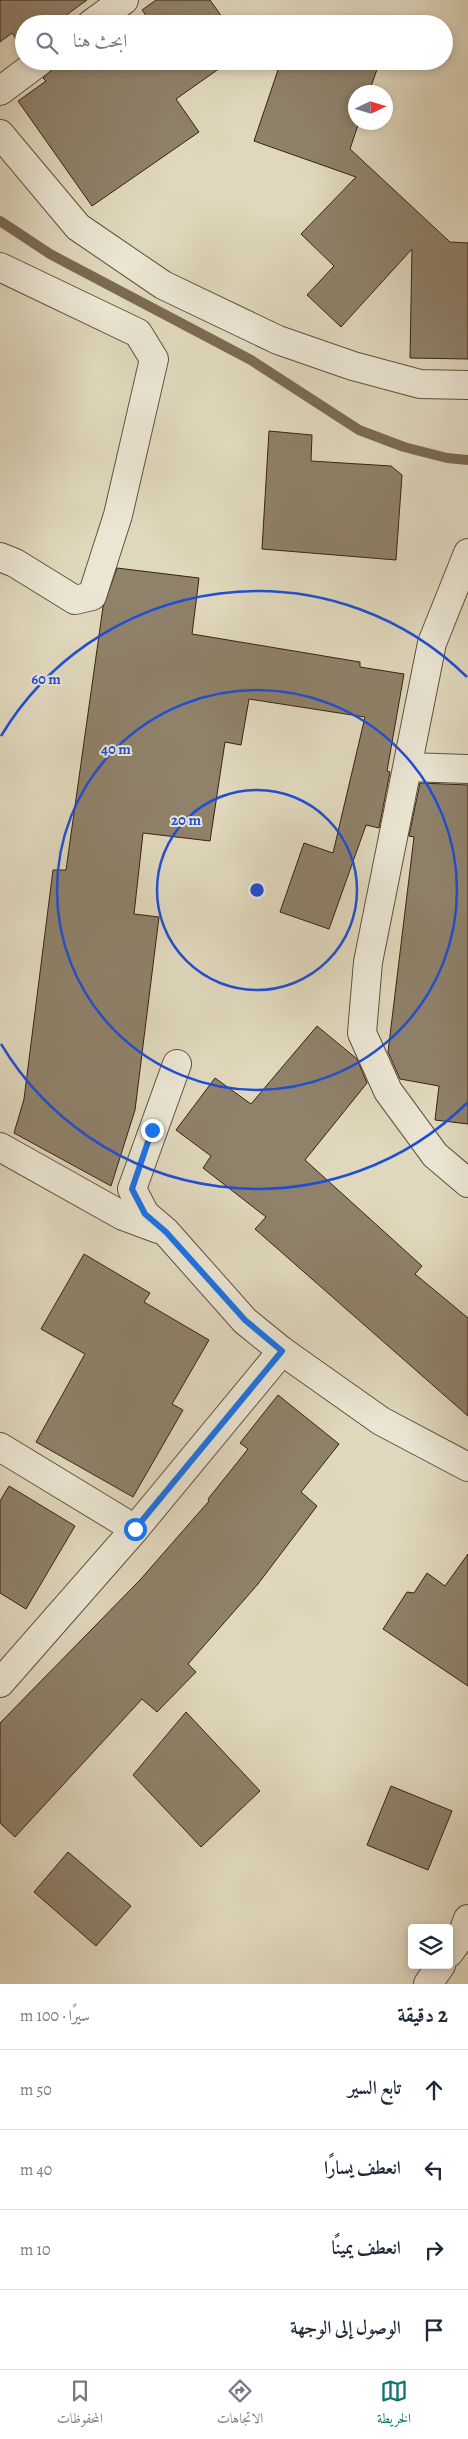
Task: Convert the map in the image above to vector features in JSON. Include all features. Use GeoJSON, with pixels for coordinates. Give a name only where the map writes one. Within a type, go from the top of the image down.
{"type":"FeatureCollection","features":[{"type":"Feature","properties":{"kind":"street"},"geometry":{"type":"LineString","coordinates":[[103,15],[124,0]]}},
{"type":"Feature","properties":{"kind":"street"},"geometry":{"type":"LineString","coordinates":[[0,90],[28,70]]}},
{"type":"Feature","properties":{"kind":"street"},"geometry":{"type":"LineString","coordinates":[[0,134],[78,227],[163,285],[278,340],[352,366],[420,384],[468,385]]}},
{"type":"Feature","properties":{"kind":"street"},"geometry":{"type":"LineString","coordinates":[[0,267],[138,333],[154,359],[118,515],[92,596],[75,600],[14,563],[0,557]]}},
{"type":"Feature","properties":{"kind":"street"},"geometry":{"type":"LineString","coordinates":[[468,553],[432,643],[368,962],[362,1032],[388,1091],[435,1156],[468,1183]]}},
{"type":"Feature","properties":{"kind":"street"},"geometry":{"type":"LineString","coordinates":[[408,767],[468,769]]}},
{"type":"Feature","properties":{"kind":"street"},"geometry":{"type":"LineString","coordinates":[[177,1064],[132,1189],[145,1214],[166,1232],[245,1320],[282,1351],[381,1421],[468,1467]]}},
{"type":"Feature","properties":{"kind":"street"},"geometry":{"type":"LineString","coordinates":[[0,1147],[123,1216],[166,1232]]}},
{"type":"Feature","properties":{"kind":"street"},"geometry":{"type":"LineString","coordinates":[[0,1683],[135,1529],[282,1351]]}},
{"type":"Feature","properties":{"kind":"street"},"geometry":{"type":"LineString","coordinates":[[0,1447],[135,1529]]}},
{"type":"Feature","properties":{"kind":"street"},"geometry":{"type":"LineString","coordinates":[[428,1984],[438,1969]]}},
{"type":"Feature","properties":{"kind":"building"},"geometry":{"type":"Polygon","coordinates":[[[0,0],[87,0],[66,15],[15,15],[15,37],[12,33],[0,42],[0,0]]]}},
{"type":"Feature","properties":{"kind":"building"},"geometry":{"type":"Polygon","coordinates":[[[156,0],[210,0],[221,15],[146,15],[142,10],[156,0]]]}},
{"type":"Feature","properties":{"kind":"building"},"geometry":{"type":"Polygon","coordinates":[[[52,70],[217,70],[176,99],[199,132],[92,206],[18,101],[46,81],[43,78],[52,70]]]}},
{"type":"Feature","properties":{"kind":"building"},"geometry":{"type":"Polygon","coordinates":[[[278,70],[377,70],[371,85],[348,85],[348,130],[356,130],[350,149],[450,242],[468,243],[468,359],[410,358],[412,249],[341,327],[307,295],[334,266],[301,234],[356,177],[254,141],[278,70]]]}},
{"type":"Feature","properties":{"kind":"building"},"geometry":{"type":"Polygon","coordinates":[[[269,431],[312,435],[311,461],[391,466],[402,475],[396,560],[262,549],[269,431]]]}},
{"type":"Feature","properties":{"kind":"building"},"geometry":{"type":"Polygon","coordinates":[[[117,568],[199,578],[192,634],[360,662],[360,667],[404,674],[387,771],[390,772],[379,828],[366,825],[329,929],[280,912],[304,843],[333,853],[365,717],[249,699],[241,745],[225,742],[210,841],[143,833],[134,914],[159,917],[135,1110],[111,1186],[14,1133],[24,1099],[53,870],[66,870],[103,607],[117,568]]]}},
{"type":"Feature","properties":{"kind":"building"},"geometry":{"type":"Polygon","coordinates":[[[420,783],[468,785],[468,1124],[435,1120],[439,1086],[400,1079],[388,1052],[414,837],[409,836],[420,783]]]}},
{"type":"Feature","properties":{"kind":"building"},"geometry":{"type":"Polygon","coordinates":[[[317,1026],[357,1059],[367,1083],[305,1160],[422,1266],[415,1274],[468,1318],[468,1416],[255,1229],[266,1217],[203,1168],[211,1156],[176,1130],[215,1078],[251,1104],[317,1026]]]}},
{"type":"Feature","properties":{"kind":"building"},"geometry":{"type":"Polygon","coordinates":[[[84,1254],[150,1293],[144,1302],[209,1340],[172,1404],[183,1410],[133,1497],[36,1442],[85,1354],[41,1329],[84,1254]]]}},
{"type":"Feature","properties":{"kind":"building"},"geometry":{"type":"Polygon","coordinates":[[[278,1395],[339,1444],[301,1492],[317,1506],[258,1584],[188,1664],[196,1672],[157,1712],[142,1699],[15,1837],[0,1823],[0,1723],[140,1580],[209,1501],[208,1499],[248,1449],[240,1443],[278,1395]]]}},
{"type":"Feature","properties":{"kind":"building"},"geometry":{"type":"Polygon","coordinates":[[[9,1486],[75,1526],[26,1609],[0,1593],[0,1501],[9,1486]]]}},
{"type":"Feature","properties":{"kind":"building"},"geometry":{"type":"Polygon","coordinates":[[[468,1554],[468,1686],[383,1629],[407,1592],[414,1593],[427,1573],[445,1586],[468,1554]]]}},
{"type":"Feature","properties":{"kind":"building"},"geometry":{"type":"Polygon","coordinates":[[[186,1712],[260,1791],[201,1847],[133,1775],[186,1712]]]}},
{"type":"Feature","properties":{"kind":"building"},"geometry":{"type":"Polygon","coordinates":[[[391,1786],[452,1811],[428,1870],[367,1845],[391,1786]]]}},
{"type":"Feature","properties":{"kind":"building"},"geometry":{"type":"Polygon","coordinates":[[[68,1852],[131,1906],[96,1946],[34,1892],[68,1852]]]}},
{"type":"Feature","properties":{"kind":"waterway"},"geometry":{"type":"LineString","coordinates":[[0,221],[50,254],[251,360],[359,430],[404,447],[447,458],[468,460]]}},
{"type":"Feature","properties":{"kind":"route"},"geometry":{"type":"LineString","coordinates":[[135,1529],[282,1351],[245,1320],[166,1232],[145,1214],[132,1189],[152,1130]]}}]}
